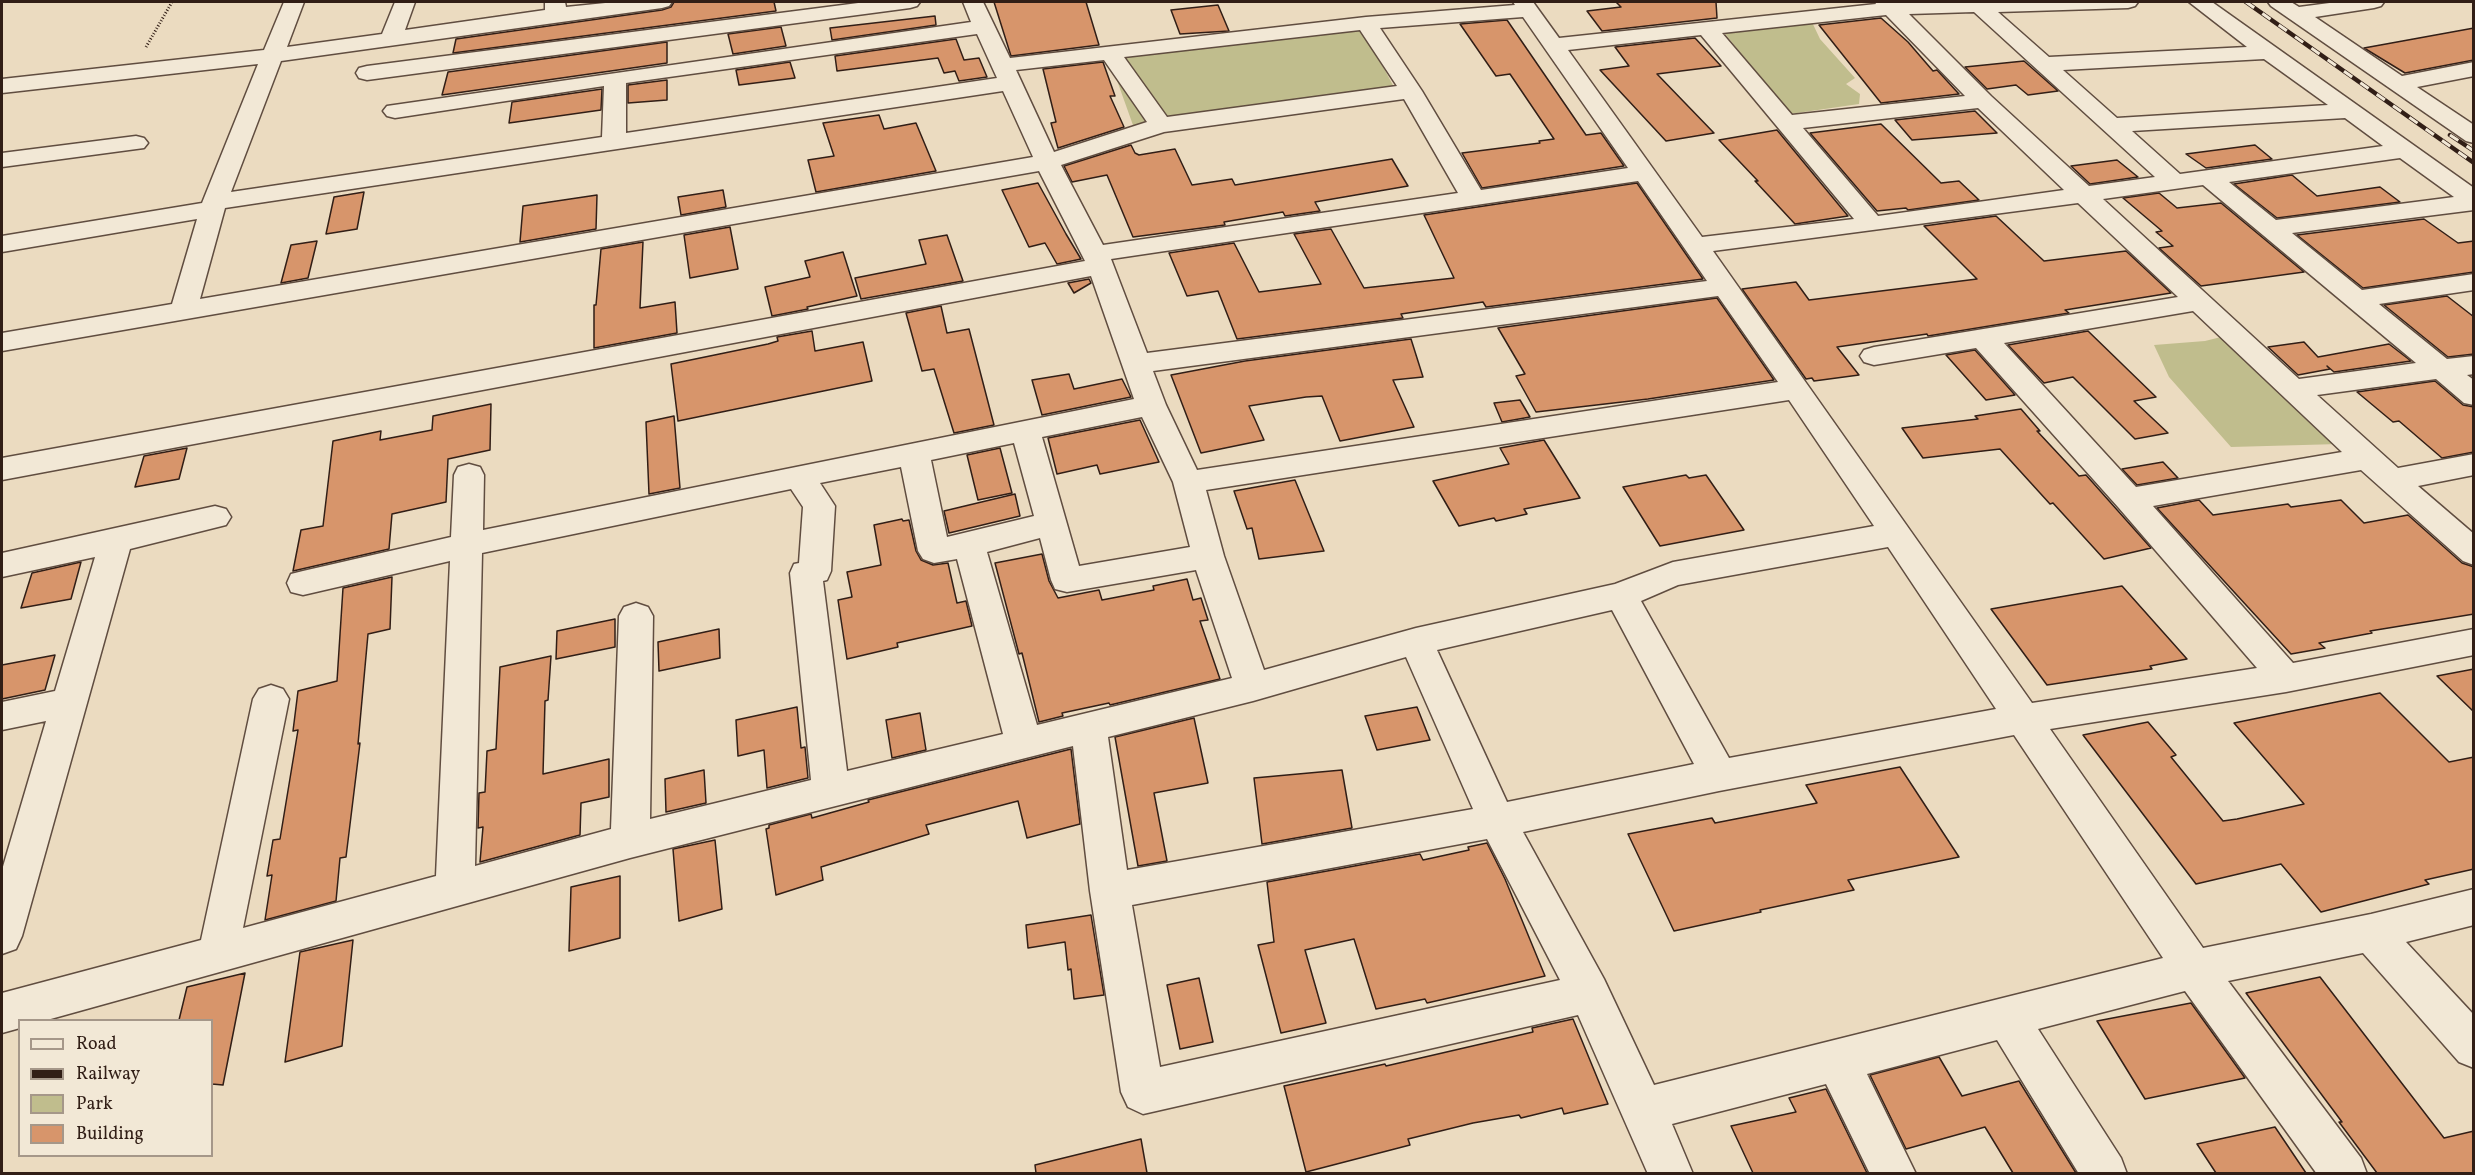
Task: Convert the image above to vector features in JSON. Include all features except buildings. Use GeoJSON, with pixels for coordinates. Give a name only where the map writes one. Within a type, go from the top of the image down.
{"type":"FeatureCollection","features":[{"type":"Feature","properties":{"kind":"street"},"geometry":{"type":"LineString","coordinates":[[184,310],[213,206],[294,2]]}},
{"type":"Feature","properties":{"kind":"street"},"geometry":{"type":"LineString","coordinates":[[391,38],[405,2]]}},
{"type":"Feature","properties":{"kind":"street"},"geometry":{"type":"LineString","coordinates":[[2,86],[273,56],[391,38],[556,8],[662,2]]}},
{"type":"Feature","properties":{"kind":"street"},"geometry":{"type":"LineString","coordinates":[[367,73],[910,2]]}},
{"type":"Feature","properties":{"kind":"street"},"geometry":{"type":"LineString","coordinates":[[973,2],[1047,162],[1097,260],[1151,405],[1188,482],[1208,556],[1253,687]]}},
{"type":"Feature","properties":{"kind":"street"},"geometry":{"type":"LineString","coordinates":[[1554,45],[1888,5],[2128,2]]}},
{"type":"Feature","properties":{"kind":"street"},"geometry":{"type":"LineString","coordinates":[[2199,2],[2474,201]]}},
{"type":"Feature","properties":{"kind":"street"},"geometry":{"type":"LineString","coordinates":[[2287,8],[2374,2]]}},
{"type":"Feature","properties":{"kind":"street"},"geometry":{"type":"LineString","coordinates":[[1978,4],[2174,181]]}},
{"type":"Feature","properties":{"kind":"street"},"geometry":{"type":"LineString","coordinates":[[1888,5],[1983,101],[2292,389],[2474,554]]}},
{"type":"Feature","properties":{"kind":"street"},"geometry":{"type":"LineString","coordinates":[[2,244],[213,206],[614,144],[1006,74],[1109,52],[1526,6],[1797,388],[2021,720],[2194,969],[2345,1173]]}},
{"type":"Feature","properties":{"kind":"street"},"geometry":{"type":"LineString","coordinates":[[2287,8],[2397,84],[2464,121],[2474,136]]}},
{"type":"Feature","properties":{"kind":"street"},"geometry":{"type":"LineString","coordinates":[[1366,23],[1411,91],[1473,198]]}},
{"type":"Feature","properties":{"kind":"street"},"geometry":{"type":"LineString","coordinates":[[395,111],[985,26]]}},
{"type":"Feature","properties":{"kind":"street"},"geometry":{"type":"LineString","coordinates":[[1706,28],[1872,224]]}},
{"type":"Feature","properties":{"kind":"street"},"geometry":{"type":"LineString","coordinates":[[1109,52],[1161,125]]}},
{"type":"Feature","properties":{"kind":"street"},"geometry":{"type":"LineString","coordinates":[[2044,64],[2268,52]]}},
{"type":"Feature","properties":{"kind":"street"},"geometry":{"type":"LineString","coordinates":[[2397,84],[2474,69]]}},
{"type":"Feature","properties":{"kind":"street"},"geometry":{"type":"LineString","coordinates":[[614,144],[615,78]]}},
{"type":"Feature","properties":{"kind":"street"},"geometry":{"type":"LineString","coordinates":[[2,342],[1047,162],[1161,125],[1411,91]]}},
{"type":"Feature","properties":{"kind":"street"},"geometry":{"type":"LineString","coordinates":[[1787,123],[1983,101]]}},
{"type":"Feature","properties":{"kind":"street"},"geometry":{"type":"LineString","coordinates":[[2112,125],[2349,111]]}},
{"type":"Feature","properties":{"kind":"street"},"geometry":{"type":"LineString","coordinates":[[2,160],[136,142]]}},
{"type":"Feature","properties":{"kind":"street"},"geometry":{"type":"LineString","coordinates":[[1697,244],[1872,224],[2404,150]]}},
{"type":"Feature","properties":{"kind":"street"},"geometry":{"type":"LineString","coordinates":[[2,469],[1097,260],[1473,198],[1645,173]]}},
{"type":"Feature","properties":{"kind":"street"},"geometry":{"type":"LineString","coordinates":[[2207,176],[2474,396]]}},
{"type":"Feature","properties":{"kind":"street"},"geometry":{"type":"LineString","coordinates":[[2271,228],[2474,201]]}},
{"type":"Feature","properties":{"kind":"street"},"geometry":{"type":"LineString","coordinates":[[2357,299],[2474,282]]}},
{"type":"Feature","properties":{"kind":"street"},"geometry":{"type":"LineString","coordinates":[[1136,364],[1726,287]]}},
{"type":"Feature","properties":{"kind":"street"},"geometry":{"type":"LineString","coordinates":[[1874,356],[2199,302]]}},
{"type":"Feature","properties":{"kind":"street"},"geometry":{"type":"LineString","coordinates":[[1984,339],[2129,499],[2286,678]]}},
{"type":"Feature","properties":{"kind":"street"},"geometry":{"type":"LineString","coordinates":[[2292,389],[2474,365]]}},
{"type":"Feature","properties":{"kind":"street"},"geometry":{"type":"LineString","coordinates":[[1188,482],[1797,388]]}},
{"type":"Feature","properties":{"kind":"street"},"geometry":{"type":"LineString","coordinates":[[303,583],[466,544],[1151,405]]}},
{"type":"Feature","properties":{"kind":"street"},"geometry":{"type":"LineString","coordinates":[[1024,431],[1067,580],[1208,556]]}},
{"type":"Feature","properties":{"kind":"street"},"geometry":{"type":"LineString","coordinates":[[914,454],[934,551],[969,545],[1052,524]]}},
{"type":"Feature","properties":{"kind":"street"},"geometry":{"type":"LineString","coordinates":[[2129,499],[2367,458]]}},
{"type":"Feature","properties":{"kind":"street"},"geometry":{"type":"LineString","coordinates":[[2391,480],[2474,464]]}},
{"type":"Feature","properties":{"kind":"street"},"geometry":{"type":"LineString","coordinates":[[455,889],[468,475]]}},
{"type":"Feature","properties":{"kind":"street"},"geometry":{"type":"LineString","coordinates":[[799,477],[819,506],[810,572],[831,791]]}},
{"type":"Feature","properties":{"kind":"street"},"geometry":{"type":"LineString","coordinates":[[2,565],[215,517]]}},
{"type":"Feature","properties":{"kind":"street"},"geometry":{"type":"LineString","coordinates":[[2,1013],[630,841],[1253,687],[1416,640],[1621,595],[1673,574],[1895,534]]}},
{"type":"Feature","properties":{"kind":"street"},"geometry":{"type":"LineString","coordinates":[[2,936],[116,541]]}},
{"type":"Feature","properties":{"kind":"street"},"geometry":{"type":"LineString","coordinates":[[969,545],[1024,744]]}},
{"type":"Feature","properties":{"kind":"street"},"geometry":{"type":"LineString","coordinates":[[1621,595],[1719,775]]}},
{"type":"Feature","properties":{"kind":"street"},"geometry":{"type":"LineString","coordinates":[[630,841],[636,616]]}},
{"type":"Feature","properties":{"kind":"street"},"geometry":{"type":"LineString","coordinates":[[1416,640],[1497,821],[1589,993],[1671,1173]]}},
{"type":"Feature","properties":{"kind":"street"},"geometry":{"type":"LineString","coordinates":[[1110,891],[1497,821],[1719,775],[2021,720],[2286,678],[2474,642]]}},
{"type":"Feature","properties":{"kind":"street"},"geometry":{"type":"LineString","coordinates":[[218,954],[271,699]]}},
{"type":"Feature","properties":{"kind":"street"},"geometry":{"type":"LineString","coordinates":[[2,716],[70,702]]}},
{"type":"Feature","properties":{"kind":"street"},"geometry":{"type":"LineString","coordinates":[[1089,727],[1110,891],[1143,1092],[1589,993]]}},
{"type":"Feature","properties":{"kind":"street"},"geometry":{"type":"LineString","coordinates":[[1643,1110],[2194,969],[2371,933],[2474,906]]}},
{"type":"Feature","properties":{"kind":"street"},"geometry":{"type":"LineString","coordinates":[[2371,933],[2474,1047]]}},
{"type":"Feature","properties":{"kind":"street"},"geometry":{"type":"LineString","coordinates":[[2007,1017],[2105,1173]]}},
{"type":"Feature","properties":{"kind":"street"},"geometry":{"type":"LineString","coordinates":[[1837,1060],[1894,1173]]}},
{"type":"Feature","properties":{"kind":"path"},"geometry":{"type":"LineString","coordinates":[[132,71],[172,2]]}},
{"type":"Feature","properties":{"kind":"green space"},"geometry":{"type":"Polygon","coordinates":[[[1811,20],[1820,39],[1855,78],[1846,84],[1860,94],[1859,104],[1790,114],[1722,30],[1811,20]]]}},
{"type":"Feature","properties":{"kind":"green space"},"geometry":{"type":"Polygon","coordinates":[[[1362,27],[1396,91],[1134,128],[1109,58],[1362,27]]]}},
{"type":"Feature","properties":{"kind":"green space"},"geometry":{"type":"Polygon","coordinates":[[[2225,336],[2339,444],[2231,447],[2169,377],[2154,345],[2205,341],[2225,336]]]}},
{"type":"Feature","properties":{"kind":"railway"},"geometry":{"type":"LineString","coordinates":[[2246,2],[2474,163]]}},
{"type":"Feature","properties":{"kind":"railway"},"geometry":{"type":"LineString","coordinates":[[2450,135],[2474,151]]}}]}
